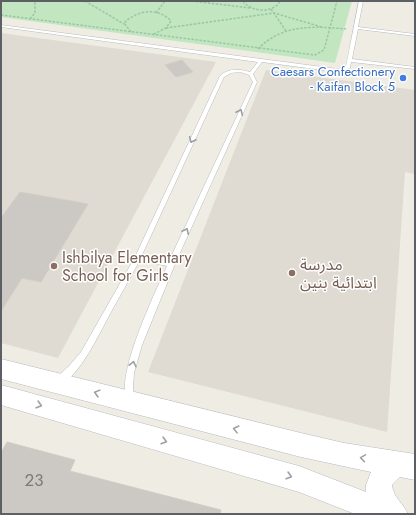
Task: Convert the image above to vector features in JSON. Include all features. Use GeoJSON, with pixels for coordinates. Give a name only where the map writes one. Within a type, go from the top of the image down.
{"type":"FeatureCollection","features":[{"type":"Feature","properties":{"kind":"main road"},"geometry":{"type":"LineString","coordinates":[[1,369],[323,450],[408,465]]}},
{"type":"Feature","properties":{"kind":"main road"},"geometry":{"type":"LineString","coordinates":[[1,395],[299,479],[389,514]]}},
{"type":"Feature","properties":{"kind":"main road"},"geometry":{"type":"LineString","coordinates":[[394,514],[388,509],[381,497],[379,484],[382,473],[390,466],[408,465]]}},
{"type":"Feature","properties":{"kind":"lane"},"geometry":{"type":"LineString","coordinates":[[1,26],[338,71],[347,69],[361,1]]}},
{"type":"Feature","properties":{"kind":"lane"},"geometry":{"type":"LineString","coordinates":[[356,29],[415,35]]}},
{"type":"Feature","properties":{"kind":"lane"},"geometry":{"type":"LineString","coordinates":[[349,60],[415,68]]}},
{"type":"Feature","properties":{"kind":"lane"},"geometry":{"type":"LineString","coordinates":[[252,74],[261,61]]}},
{"type":"Feature","properties":{"kind":"lane"},"geometry":{"type":"LineString","coordinates":[[56,383],[72,369],[84,354],[138,257],[222,76],[232,71],[252,74]]}},
{"type":"Feature","properties":{"kind":"lane"},"geometry":{"type":"LineString","coordinates":[[131,402],[129,388],[134,357],[171,264],[255,82],[252,74]]}},
{"type":"Feature","properties":{"kind":"lane"},"geometry":{"type":"LineString","coordinates":[[138,257],[171,264]]}},
{"type":"Feature","properties":{"kind":"path"},"geometry":{"type":"LineString","coordinates":[[30,19],[35,12],[35,1]]}},
{"type":"Feature","properties":{"kind":"path"},"geometry":{"type":"LineString","coordinates":[[85,1],[124,24],[131,32]]}},
{"type":"Feature","properties":{"kind":"path"},"geometry":{"type":"LineString","coordinates":[[156,12],[165,1]]}},
{"type":"Feature","properties":{"kind":"path"},"geometry":{"type":"LineString","coordinates":[[192,1],[271,9],[278,6],[280,1]]}},
{"type":"Feature","properties":{"kind":"path"},"geometry":{"type":"LineString","coordinates":[[243,1],[245,5],[250,8]]}},
{"type":"Feature","properties":{"kind":"path"},"geometry":{"type":"LineString","coordinates":[[1,15],[310,55],[319,54],[324,50],[337,1]]}},
{"type":"Feature","properties":{"kind":"path"},"geometry":{"type":"LineString","coordinates":[[271,9],[286,31]]}},
{"type":"Feature","properties":{"kind":"path"},"geometry":{"type":"LineString","coordinates":[[124,24],[126,20],[133,15],[142,12],[156,12],[165,15],[170,19],[171,24],[152,35]]}},
{"type":"Feature","properties":{"kind":"path"},"geometry":{"type":"LineString","coordinates":[[166,28],[274,13],[322,27]]}},
{"type":"Feature","properties":{"kind":"path"},"geometry":{"type":"LineString","coordinates":[[258,49],[270,38],[286,31],[307,27],[356,29]]}},
{"type":"Feature","properties":{"kind":"shaded area","name":"Ishbilya Elementary School for Girls"},"geometry":{"type":"Polygon","coordinates":[[[1,33],[216,62],[58,358],[1,343],[1,33]]]}},
{"type":"Feature","properties":{"kind":"shaded area","name":"مدرسة ابتدائية بنين"},"geometry":{"type":"Polygon","coordinates":[[[266,70],[415,90],[415,174],[405,172],[387,432],[148,372],[266,70]]]}},
{"type":"Feature","properties":{"kind":"green space"},"geometry":{"type":"Polygon","coordinates":[[[1,1],[352,1],[335,63],[1,17],[1,1]]]}},
{"type":"Feature","properties":{"kind":"building"},"geometry":{"type":"Polygon","coordinates":[[[182,60],[193,72],[176,77],[165,65],[182,60]]]}},
{"type":"Feature","properties":{"kind":"building"},"geometry":{"type":"Polygon","coordinates":[[[20,192],[88,204],[41,282],[22,278],[1,311],[1,218],[20,192]]]}},
{"type":"Feature","properties":{"kind":"building"},"geometry":{"type":"Polygon","coordinates":[[[7,442],[75,460],[70,471],[221,510],[220,514],[1,514],[1,453],[7,442]]]}},
{"type":"Feature","properties":{"kind":"place","name":"Caesars Confectionery - Kaifan Block 5"},"geometry":{"type":"Point","coordinates":[403,78]}},
{"type":"Feature","properties":{"kind":"place","name":"Ishbilya Elementary School for Girls"},"geometry":{"type":"Point","coordinates":[54,266]}},
{"type":"Feature","properties":{"kind":"place","name":"مدرسة ابتدائية بنين"},"geometry":{"type":"Point","coordinates":[292,273]}}]}
